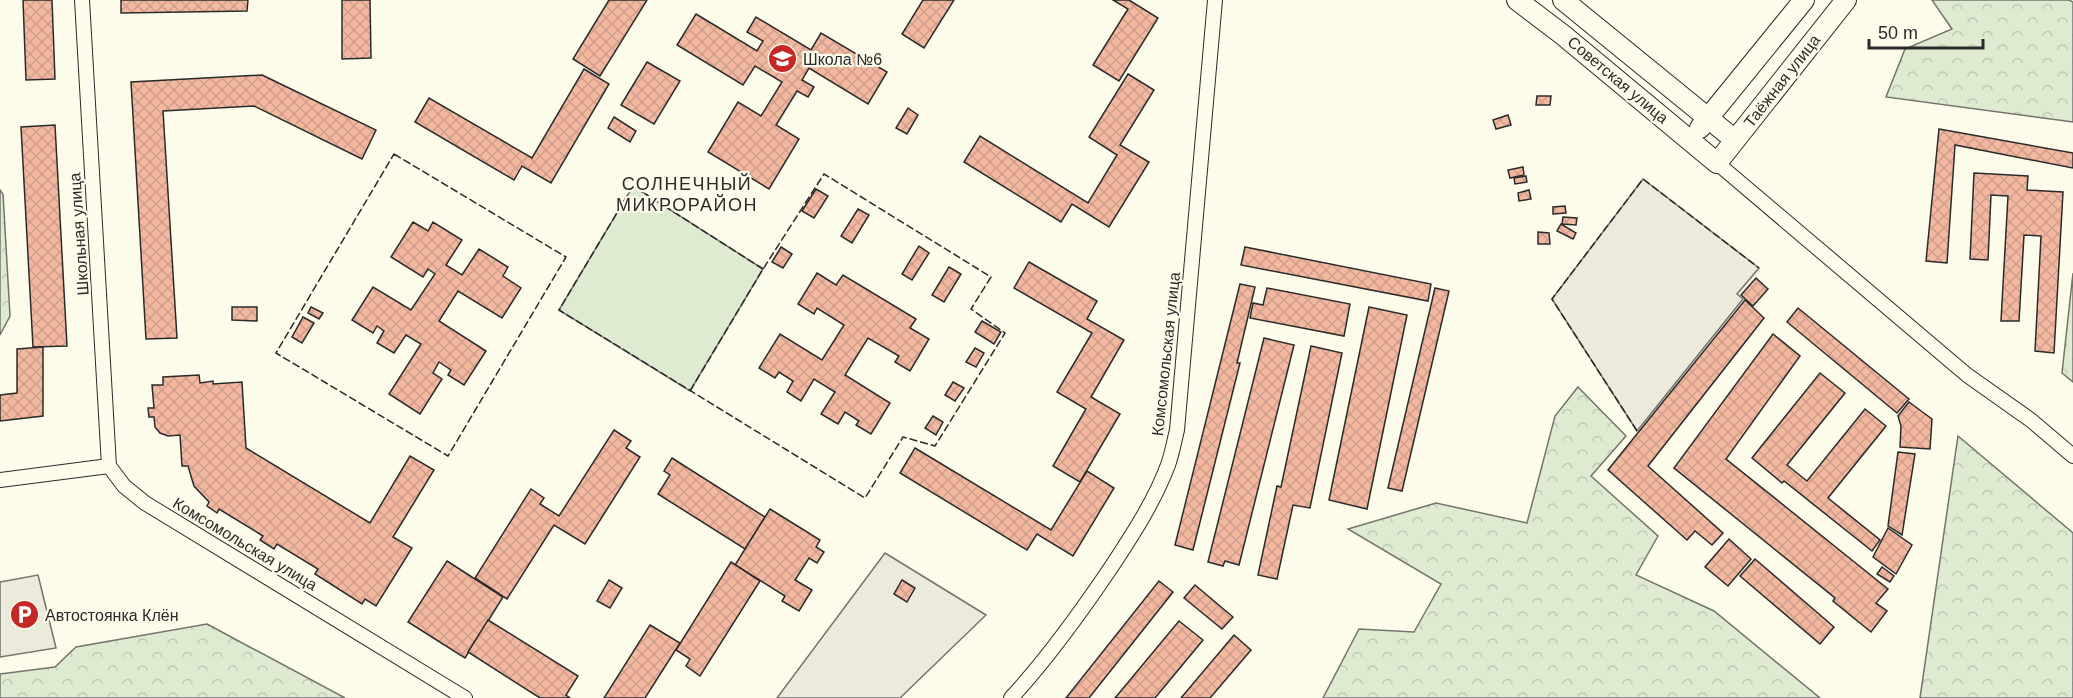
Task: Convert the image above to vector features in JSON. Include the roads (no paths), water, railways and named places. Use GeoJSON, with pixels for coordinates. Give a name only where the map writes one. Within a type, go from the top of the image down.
{"type":"FeatureCollection","features":[{"type":"Feature","properties":{"kind":"street","name":"Школьная улица"},"geometry":{"type":"LineString","coordinates":[[82,0],[109,466]]}},
{"type":"Feature","properties":{"kind":"street","name":"Комсомольская улица"},"geometry":{"type":"LineString","coordinates":[[1011,698],[1054,648],[1103,579],[1136,530],[1153,500],[1168,465],[1178,430],[1215,0]]}},
{"type":"Feature","properties":{"kind":"street","name":"Советская улица"},"geometry":{"type":"LineString","coordinates":[[1517,0],[1563,35],[1717,163]]}},
{"type":"Feature","properties":{"kind":"street","name":"Советская улица"},"geometry":{"type":"LineString","coordinates":[[1563,0],[1735,140]]}},
{"type":"Feature","properties":{"kind":"street","name":"Таёжная улица"},"geometry":{"type":"LineString","coordinates":[[1690,140],[1804,0]]}},
{"type":"Feature","properties":{"kind":"street","name":"Таёжная улица"},"geometry":{"type":"LineString","coordinates":[[1717,163],[1846,0]]}},
{"type":"Feature","properties":{"kind":"street"},"geometry":{"type":"LineString","coordinates":[[1717,163],[1967,375],[2031,421],[2073,456]]}},
{"type":"Feature","properties":{"kind":"street"},"geometry":{"type":"LineString","coordinates":[[0,480],[109,466]]}},
{"type":"Feature","properties":{"kind":"street","name":"Комсомольская улица"},"geometry":{"type":"LineString","coordinates":[[109,466],[124,486],[145,503],[465,698]]}},
{"type":"Feature","properties":{"kind":"place","name":"Школа №6"},"geometry":{"type":"Point","coordinates":[782,59]}},
{"type":"Feature","properties":{"kind":"place","name":"Автостоянка Клён"},"geometry":{"type":"Point","coordinates":[24,615]}},
{"type":"Feature","properties":{"kind":"district","name":"СОЛНЕЧНЫЙ МИКРОРАЙОН"},"geometry":{"type":"Point","coordinates":[687,194]}}]}
